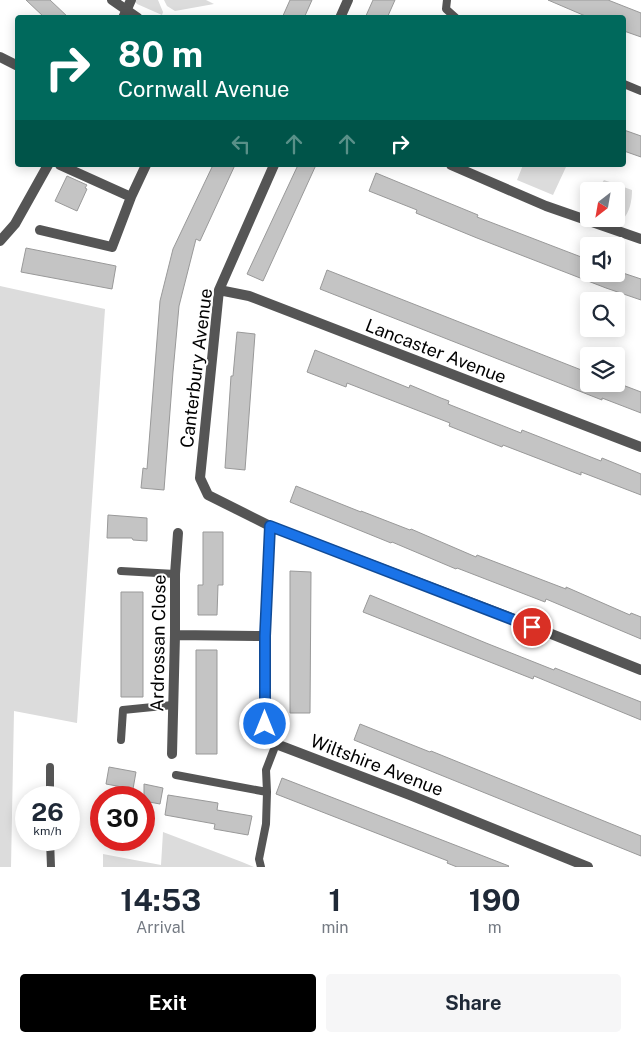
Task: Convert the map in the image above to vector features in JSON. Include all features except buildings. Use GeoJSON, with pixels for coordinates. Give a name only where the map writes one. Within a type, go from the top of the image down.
{"type":"FeatureCollection","features":[{"type":"Feature","properties":{"kind":"street"},"geometry":{"type":"LineString","coordinates":[[112,0],[124,14],[131,0]]}},
{"type":"Feature","properties":{"kind":"street"},"geometry":{"type":"LineString","coordinates":[[341,15],[348,0]]}},
{"type":"Feature","properties":{"kind":"street"},"geometry":{"type":"LineString","coordinates":[[0,57],[15,64]]}},
{"type":"Feature","properties":{"kind":"street"},"geometry":{"type":"LineString","coordinates":[[0,241],[15,224],[47,167]]}},
{"type":"Feature","properties":{"kind":"street"},"geometry":{"type":"LineString","coordinates":[[64,167],[131,197]]}},
{"type":"Feature","properties":{"kind":"street"},"geometry":{"type":"LineString","coordinates":[[40,230],[112,247],[131,197],[145,167]]}},
{"type":"Feature","properties":{"kind":"street","name":"Canterbury Avenue"},"geometry":{"type":"LineString","coordinates":[[270,526],[208,495],[200,478],[219,290],[273,167]]}},
{"type":"Feature","properties":{"kind":"street"},"geometry":{"type":"LineString","coordinates":[[456,167],[546,206],[641,239]]}},
{"type":"Feature","properties":{"kind":"street","name":"Lancaster Avenue"},"geometry":{"type":"LineString","coordinates":[[219,290],[249,296],[641,447]]}},
{"type":"Feature","properties":{"kind":"street"},"geometry":{"type":"LineString","coordinates":[[276,744],[265,724],[265,636],[270,526],[641,670]]}},
{"type":"Feature","properties":{"kind":"street","name":"Ardrossan Close"},"geometry":{"type":"LineString","coordinates":[[172,754],[175,574],[178,533]]}},
{"type":"Feature","properties":{"kind":"street"},"geometry":{"type":"LineString","coordinates":[[175,635],[265,636]]}},
{"type":"Feature","properties":{"kind":"street","name":"Wiltshire Avenue"},"geometry":{"type":"LineString","coordinates":[[276,744],[410,794],[588,867]]}},
{"type":"Feature","properties":{"kind":"lane"},"geometry":{"type":"LineString","coordinates":[[447,0],[446,9],[453,15]]}},
{"type":"Feature","properties":{"kind":"lane"},"geometry":{"type":"LineString","coordinates":[[626,85],[641,91]]}},
{"type":"Feature","properties":{"kind":"lane"},"geometry":{"type":"LineString","coordinates":[[122,571],[175,574]]}},
{"type":"Feature","properties":{"kind":"lane"},"geometry":{"type":"LineString","coordinates":[[121,740],[123,710],[173,706]]}},
{"type":"Feature","properties":{"kind":"lane"},"geometry":{"type":"LineString","coordinates":[[261,867],[260,858],[266,824],[266,770],[276,744]]}},
{"type":"Feature","properties":{"kind":"lane"},"geometry":{"type":"LineString","coordinates":[[50,767],[50,786]]}},
{"type":"Feature","properties":{"kind":"lane"},"geometry":{"type":"LineString","coordinates":[[176,775],[267,792]]}},
{"type":"Feature","properties":{"kind":"lane"},"geometry":{"type":"LineString","coordinates":[[50,851],[51,867]]}},
{"type":"Feature","properties":{"kind":"shaded area"},"geometry":{"type":"Polygon","coordinates":[[[134,0],[158,0],[163,12],[162,15],[137,4],[134,0]]]}},
{"type":"Feature","properties":{"kind":"shaded area"},"geometry":{"type":"Polygon","coordinates":[[[164,0],[206,0],[214,4],[175,11],[167,6],[164,0]]]}},
{"type":"Feature","properties":{"kind":"shaded area"},"geometry":{"type":"Polygon","coordinates":[[[522,167],[566,167],[553,195],[517,180],[522,167]]]}},
{"type":"Feature","properties":{"kind":"shaded area"},"geometry":{"type":"Polygon","coordinates":[[[625,188],[632,190],[632,198],[625,216],[625,188]]]}},
{"type":"Feature","properties":{"kind":"shaded area"},"geometry":{"type":"Polygon","coordinates":[[[0,286],[105,309],[77,723],[14,711],[11,867],[0,867],[0,286]]]}},
{"type":"Feature","properties":{"kind":"shaded area"},"geometry":{"type":"Polygon","coordinates":[[[163,832],[254,867],[103,867],[103,854],[161,865],[163,832]]]}},
{"type":"Feature","properties":{"kind":"route"},"geometry":{"type":"LineString","coordinates":[[265,724],[265,636],[270,526],[532,627]]}}]}
